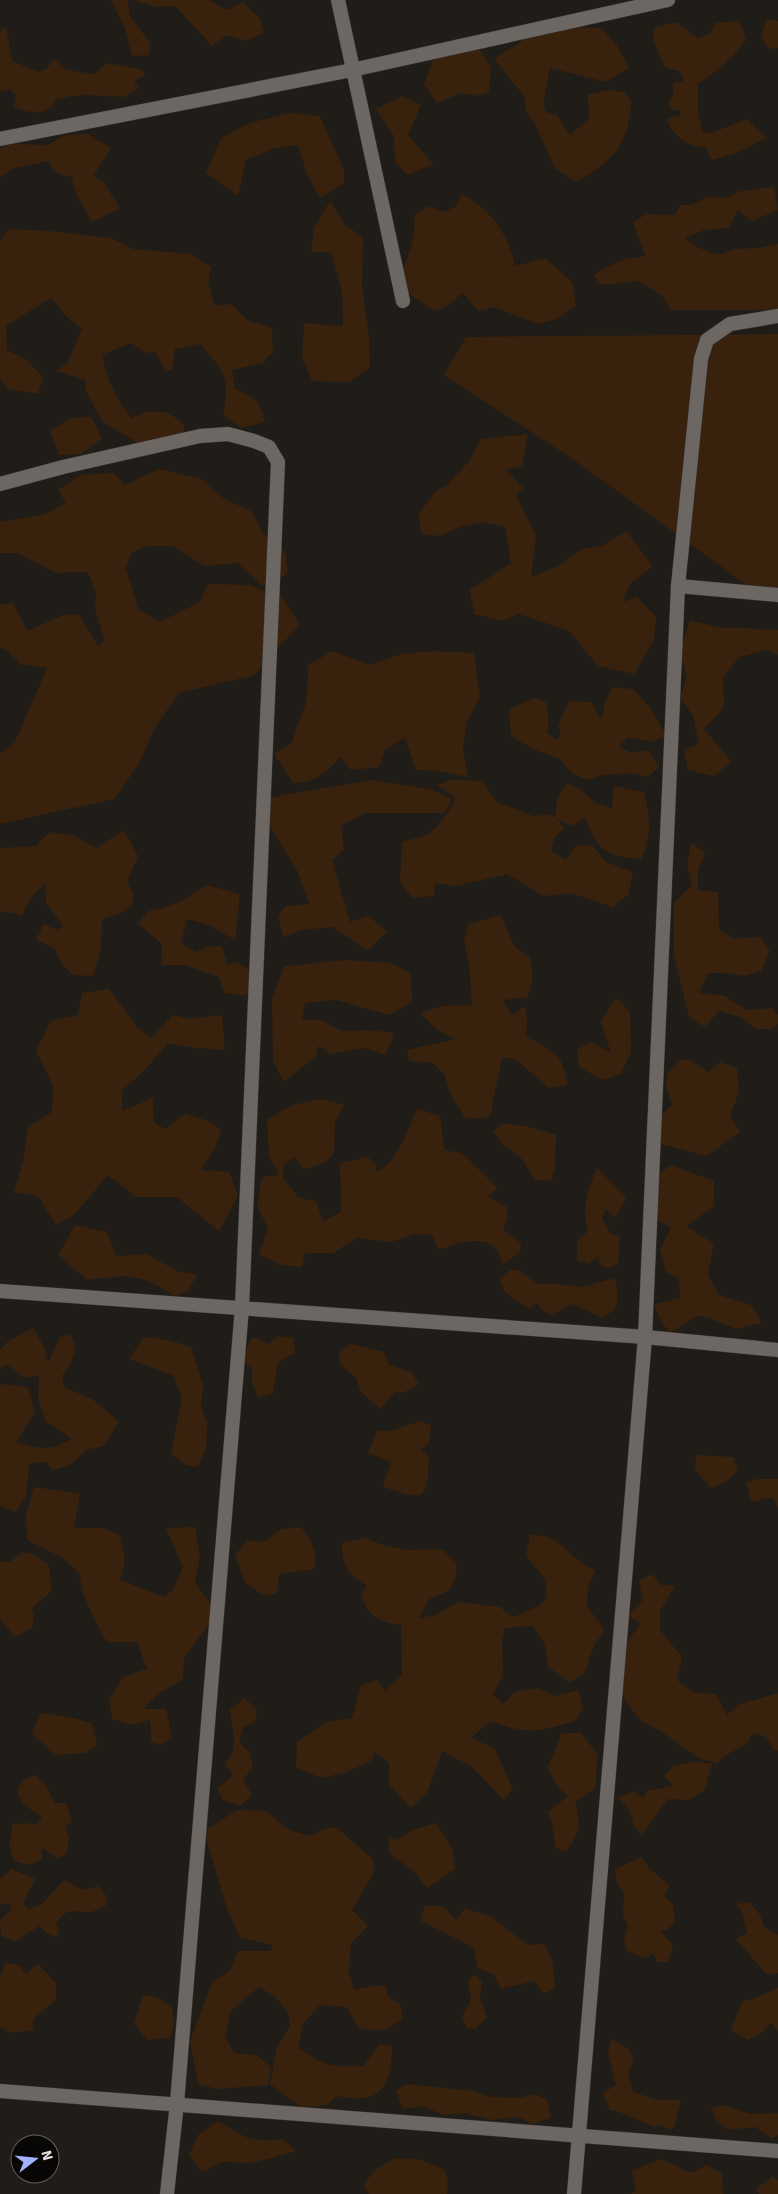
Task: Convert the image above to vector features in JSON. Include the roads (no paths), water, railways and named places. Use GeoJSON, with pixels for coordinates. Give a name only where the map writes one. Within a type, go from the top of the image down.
{"type":"FeatureCollection","features":[{"type":"Feature","properties":{"kind":"street"},"geometry":{"type":"LineString","coordinates":[[338,0],[403,301]]}},
{"type":"Feature","properties":{"kind":"street"},"geometry":{"type":"LineString","coordinates":[[0,139],[352,70],[668,0]]}},
{"type":"Feature","properties":{"kind":"street"},"geometry":{"type":"LineString","coordinates":[[574,2194],[645,1337],[678,586],[701,359],[707,340],[730,324],[778,316]]}},
{"type":"Feature","properties":{"kind":"street"},"geometry":{"type":"LineString","coordinates":[[0,484],[64,467],[200,436],[228,434],[254,441],[269,448],[278,462],[242,1307],[177,2103],[167,2194]]}},
{"type":"Feature","properties":{"kind":"street"},"geometry":{"type":"LineString","coordinates":[[678,586],[778,595]]}},
{"type":"Feature","properties":{"kind":"street"},"geometry":{"type":"LineString","coordinates":[[0,1291],[645,1337],[778,1350]]}},
{"type":"Feature","properties":{"kind":"street"},"geometry":{"type":"LineString","coordinates":[[0,2091],[177,2103],[579,2137],[778,2151]]}}]}
